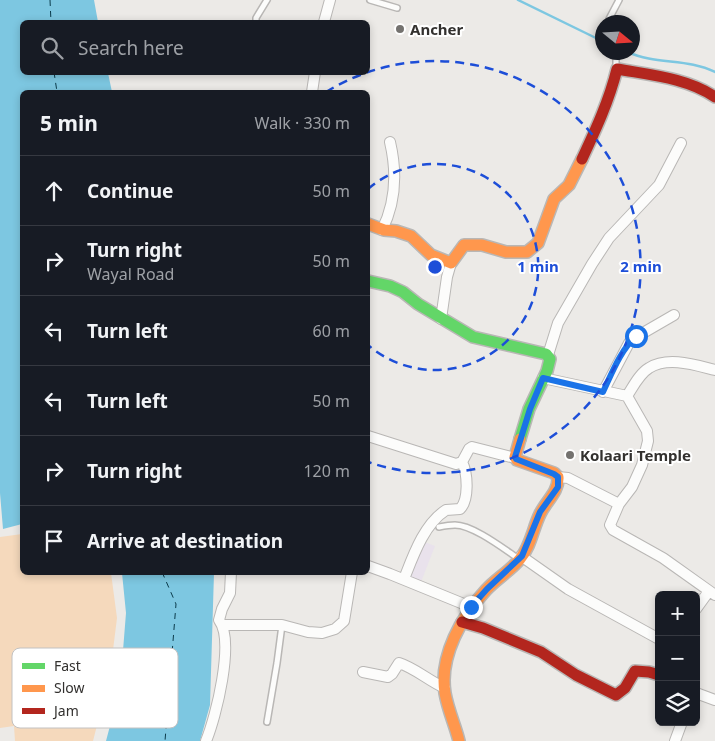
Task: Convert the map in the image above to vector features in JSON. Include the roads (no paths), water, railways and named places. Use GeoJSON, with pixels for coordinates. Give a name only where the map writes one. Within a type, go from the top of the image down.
{"type":"FeatureCollection","features":[{"type":"Feature","properties":{"kind":"street"},"geometry":{"type":"LineString","coordinates":[[325,20],[330,0]]}},
{"type":"Feature","properties":{"kind":"street"},"geometry":{"type":"LineString","coordinates":[[441,319],[451,263],[464,244],[482,245],[503,251],[526,252],[538,243],[554,199],[569,185],[600,120],[611,92],[616,70],[674,80],[703,89],[715,97]]}},
{"type":"Feature","properties":{"kind":"street"},"geometry":{"type":"LineString","coordinates":[[312,90],[315,75]]}},
{"type":"Feature","properties":{"kind":"street"},"geometry":{"type":"LineString","coordinates":[[382,230],[394,188],[395,167],[390,142]]}},
{"type":"Feature","properties":{"kind":"street"},"geometry":{"type":"LineString","coordinates":[[516,458],[526,418],[550,359],[548,355],[558,323],[609,238],[659,185],[681,143]]}},
{"type":"Feature","properties":{"kind":"street"},"geometry":{"type":"LineString","coordinates":[[370,225],[382,230],[396,231],[411,236],[431,255],[451,263]]}},
{"type":"Feature","properties":{"kind":"street"},"geometry":{"type":"LineString","coordinates":[[370,281],[390,286],[403,292],[441,319],[473,337],[548,355]]}},
{"type":"Feature","properties":{"kind":"street"},"geometry":{"type":"LineString","coordinates":[[603,392],[629,343],[636,336],[674,315]]}},
{"type":"Feature","properties":{"kind":"street"},"geometry":{"type":"LineString","coordinates":[[626,396],[636,380],[649,368],[668,361],[715,370]]}},
{"type":"Feature","properties":{"kind":"street"},"geometry":{"type":"LineString","coordinates":[[543,378],[626,396],[647,432],[648,441],[642,465],[632,487],[619,504],[610,525],[613,530],[663,558],[712,593],[700,605]]}},
{"type":"Feature","properties":{"kind":"street"},"geometry":{"type":"LineString","coordinates":[[370,437],[456,464],[465,459],[469,449],[472,447],[516,458],[550,471],[558,477],[568,478],[619,504]]}},
{"type":"Feature","properties":{"kind":"street"},"geometry":{"type":"LineString","coordinates":[[404,579],[418,544],[435,520],[446,510],[460,509],[463,506],[466,490],[465,472],[462,462]]}},
{"type":"Feature","properties":{"kind":"street"},"geometry":{"type":"LineString","coordinates":[[459,741],[456,724],[447,702],[444,679],[447,659],[462,622],[471,607],[520,558],[540,512],[558,487],[558,477]]}},
{"type":"Feature","properties":{"kind":"street"},"geometry":{"type":"LineString","coordinates":[[520,558],[568,589],[655,637]]}},
{"type":"Feature","properties":{"kind":"street"},"geometry":{"type":"LineString","coordinates":[[370,567],[471,607]]}},
{"type":"Feature","properties":{"kind":"street"},"geometry":{"type":"LineString","coordinates":[[206,741],[216,714],[224,669],[225,646],[223,625],[219,620],[230,593],[231,575]]}},
{"type":"Feature","properties":{"kind":"street"},"geometry":{"type":"LineString","coordinates":[[223,625],[282,625],[308,632],[322,633],[335,629],[344,621],[352,575]]}},
{"type":"Feature","properties":{"kind":"street"},"geometry":{"type":"LineString","coordinates":[[462,622],[490,630],[540,652],[556,660],[576,676],[616,695],[627,687],[635,671],[655,673]]}},
{"type":"Feature","properties":{"kind":"street"},"geometry":{"type":"LineString","coordinates":[[363,672],[388,677],[399,663],[445,688]]}},
{"type":"Feature","properties":{"kind":"street"},"geometry":{"type":"LineString","coordinates":[[700,694],[715,700]]}},
{"type":"Feature","properties":{"kind":"street"},"geometry":{"type":"LineString","coordinates":[[675,741],[681,726]]}},
{"type":"Feature","properties":{"kind":"lane"},"geometry":{"type":"LineString","coordinates":[[256,20],[267,0]]}},
{"type":"Feature","properties":{"kind":"lane"},"geometry":{"type":"LineString","coordinates":[[370,0],[397,8]]}},
{"type":"Feature","properties":{"kind":"lane"},"geometry":{"type":"LineString","coordinates":[[611,15],[619,0]]}},
{"type":"Feature","properties":{"kind":"lane"},"geometry":{"type":"LineString","coordinates":[[616,60],[616,70]]}},
{"type":"Feature","properties":{"kind":"lane"},"geometry":{"type":"LineString","coordinates":[[438,527],[456,525],[468,529],[482,535],[520,558]]}},
{"type":"Feature","properties":{"kind":"lane"},"geometry":{"type":"LineString","coordinates":[[267,722],[282,625]]}},
{"type":"Feature","properties":{"kind":"water"},"geometry":{"type":"Polygon","coordinates":[[[0,0],[94,0],[98,20],[20,20],[20,75],[108,75],[112,90],[20,90],[20,525],[3,529],[0,493],[0,0]]]}},
{"type":"Feature","properties":{"kind":"water"},"geometry":{"type":"Polygon","coordinates":[[[122,575],[214,575],[210,705],[200,741],[106,741],[109,728],[178,728],[178,648],[123,648],[126,613],[122,575]]]}},
{"type":"Feature","properties":{"kind":"waterway"},"geometry":{"type":"LineString","coordinates":[[518,0],[595,38]]}},
{"type":"Feature","properties":{"kind":"waterway"},"geometry":{"type":"LineString","coordinates":[[640,57],[694,65],[715,72]]}},
{"type":"Feature","properties":{"kind":"place","name":"Ancher"},"geometry":{"type":"Point","coordinates":[400,29]}},
{"type":"Feature","properties":{"kind":"place","name":"Kolaari Temple"},"geometry":{"type":"Point","coordinates":[570,455]}}]}
